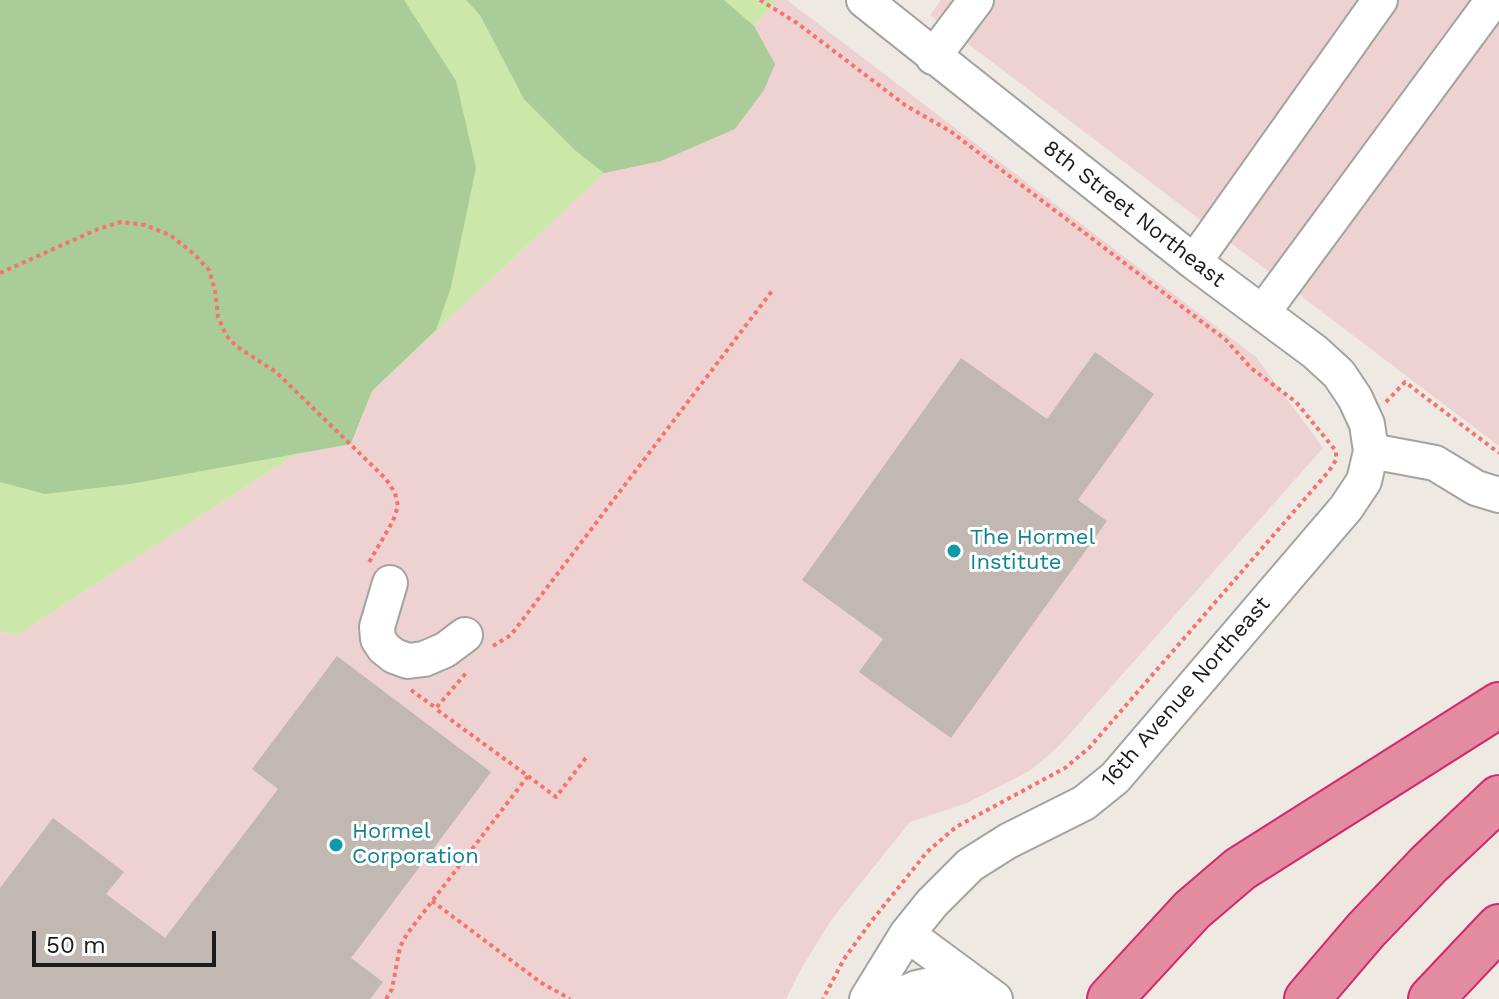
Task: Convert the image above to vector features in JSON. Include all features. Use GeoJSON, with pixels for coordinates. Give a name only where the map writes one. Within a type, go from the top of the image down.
{"type":"FeatureCollection","features":[{"type":"Feature","properties":{"kind":"highway"},"geometry":{"type":"LineString","coordinates":[[1110,999],[1192,910],[1240,869],[1499,705]]}},
{"type":"Feature","properties":{"kind":"highway"},"geometry":{"type":"LineString","coordinates":[[1307,999],[1419,875],[1499,798]]}},
{"type":"Feature","properties":{"kind":"highway"},"geometry":{"type":"LineString","coordinates":[[1431,999],[1499,927]]}},
{"type":"Feature","properties":{"kind":"street","name":"8th Street Northeast"},"geometry":{"type":"LineString","coordinates":[[864,0],[1194,262],[1315,352],[1339,374],[1355,398],[1367,424],[1371,451]]}},
{"type":"Feature","properties":{"kind":"street"},"geometry":{"type":"LineString","coordinates":[[933,57],[976,0]]}},
{"type":"Feature","properties":{"kind":"street"},"geometry":{"type":"LineString","coordinates":[[1194,262],[1380,0]]}},
{"type":"Feature","properties":{"kind":"street"},"geometry":{"type":"LineString","coordinates":[[1263,312],[1479,5]]}},
{"type":"Feature","properties":{"kind":"street"},"geometry":{"type":"LineString","coordinates":[[1371,451],[1435,463],[1476,488],[1499,495]]}},
{"type":"Feature","properties":{"kind":"street","name":"16th Avenue Northeast"},"geometry":{"type":"LineString","coordinates":[[867,999],[907,934],[932,903],[970,865],[1008,841],[1084,803],[1115,778],[1346,508],[1364,481],[1371,451]]}},
{"type":"Feature","properties":{"kind":"street"},"geometry":{"type":"LineString","coordinates":[[377,577],[378,639],[394,656],[408,661],[424,659],[445,650],[475,649]]}},
{"type":"Feature","properties":{"kind":"street"},"geometry":{"type":"LineString","coordinates":[[907,934],[991,996]]}},
{"type":"Feature","properties":{"kind":"street"},"geometry":{"type":"LineString","coordinates":[[891,999],[917,988],[952,983],[991,996]]}},
{"type":"Feature","properties":{"kind":"path"},"geometry":{"type":"LineString","coordinates":[[760,0],[797,23],[905,105],[950,131],[1226,340],[1251,368],[1296,402],[1336,451],[1336,460],[1329,471],[1089,748],[1065,768],[956,827],[927,852],[844,959],[823,999]]}},
{"type":"Feature","properties":{"kind":"path"},"geometry":{"type":"LineString","coordinates":[[0,273],[98,229],[121,222],[145,225],[170,235],[209,270],[218,317],[226,335],[236,346],[276,372],[386,479],[395,493],[398,506],[393,521],[370,558],[377,577]]}},
{"type":"Feature","properties":{"kind":"path"},"geometry":{"type":"LineString","coordinates":[[436,708],[475,649],[511,635],[772,291]]}},
{"type":"Feature","properties":{"kind":"path"},"geometry":{"type":"LineString","coordinates":[[1405,382],[1499,453]]}},
{"type":"Feature","properties":{"kind":"path"},"geometry":{"type":"LineString","coordinates":[[404,685],[556,797],[588,755]]}},
{"type":"Feature","properties":{"kind":"path"},"geometry":{"type":"LineString","coordinates":[[386,999],[392,989],[400,947],[528,776]]}},
{"type":"Feature","properties":{"kind":"path"},"geometry":{"type":"LineString","coordinates":[[432,901],[540,982],[570,999]]}},
{"type":"Feature","properties":{"kind":"shaded area"},"geometry":{"type":"Polygon","coordinates":[[[777,0],[787,0],[1256,357],[1323,448],[1058,747],[1031,770],[967,803],[910,822],[831,920],[786,999],[0,999],[0,632],[19,634],[296,454],[353,441],[372,391],[724,61],[777,0]]]}},
{"type":"Feature","properties":{"kind":"shaded area"},"geometry":{"type":"Polygon","coordinates":[[[941,0],[1499,0],[1499,446],[930,15],[941,0]]]}},
{"type":"Feature","properties":{"kind":"green space"},"geometry":{"type":"Polygon","coordinates":[[[0,0],[777,0],[724,61],[372,391],[351,444],[296,454],[19,634],[0,632],[0,0]]]}},
{"type":"Feature","properties":{"kind":"green space"},"geometry":{"type":"Polygon","coordinates":[[[0,0],[404,0],[456,81],[476,168],[451,287],[436,330],[372,391],[351,444],[130,484],[45,494],[0,482],[0,0]]]}},
{"type":"Feature","properties":{"kind":"green space"},"geometry":{"type":"Polygon","coordinates":[[[466,0],[724,0],[754,26],[775,64],[764,90],[735,129],[661,161],[604,173],[576,151],[524,99],[480,15],[466,0]]]}},
{"type":"Feature","properties":{"kind":"building","name":"The Hormel Institute"},"geometry":{"type":"Polygon","coordinates":[[[1095,352],[1154,394],[1078,500],[1107,521],[951,738],[859,672],[883,639],[802,580],[961,358],[1047,419],[1095,352]]]}},
{"type":"Feature","properties":{"kind":"building","name":"Hormel Corporation"},"geometry":{"type":"Polygon","coordinates":[[[337,656],[491,772],[351,958],[383,982],[370,999],[0,999],[0,888],[53,818],[124,872],[106,894],[165,938],[278,789],[252,769],[337,656]]]}},
{"type":"Feature","properties":{"kind":"place","name":"The Hormel Institute"},"geometry":{"type":"Point","coordinates":[954,551]}},
{"type":"Feature","properties":{"kind":"place","name":"Hormel Corporation"},"geometry":{"type":"Point","coordinates":[336,845]}}]}
